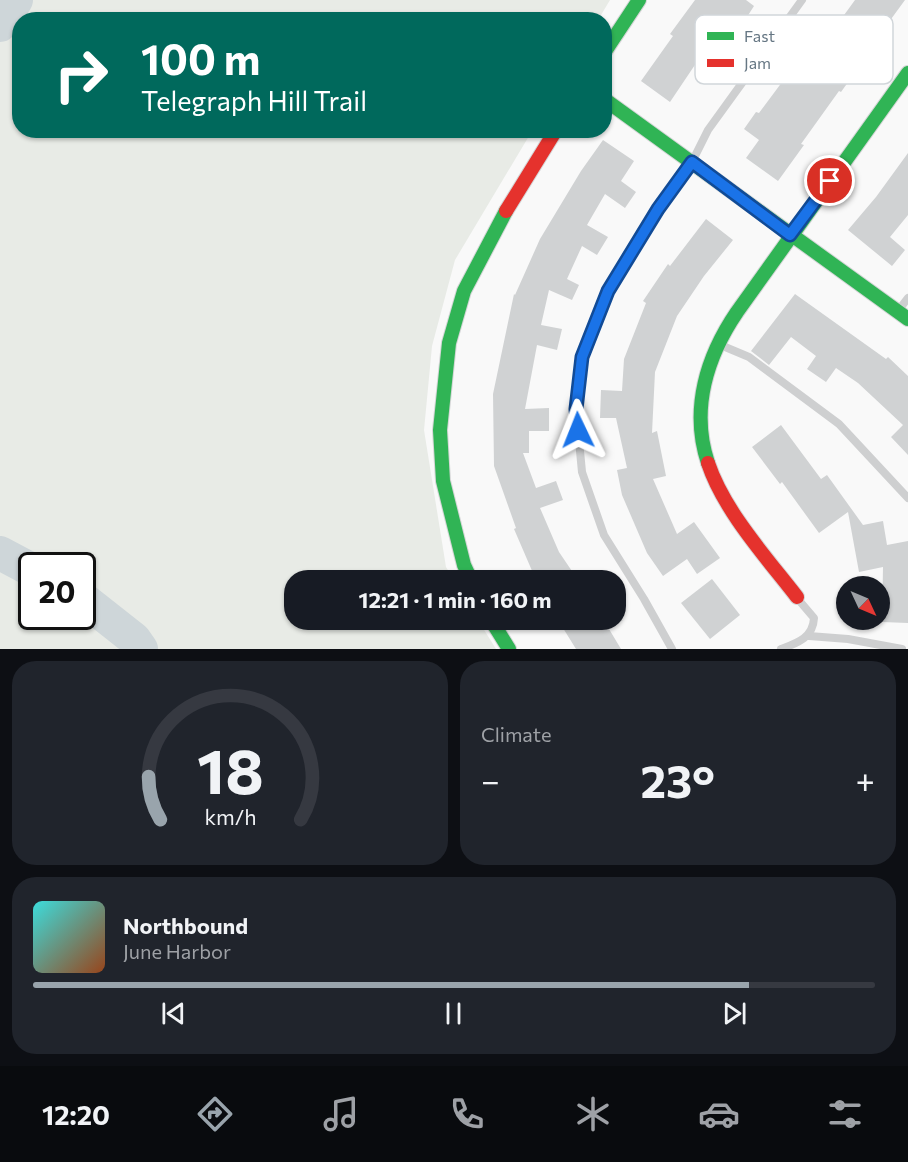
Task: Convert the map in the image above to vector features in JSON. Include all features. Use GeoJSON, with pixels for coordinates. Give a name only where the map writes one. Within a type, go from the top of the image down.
{"type":"FeatureCollection","features":[{"type":"Feature","properties":{"kind":"street"},"geometry":{"type":"LineString","coordinates":[[612,41],[639,0]]}},
{"type":"Feature","properties":{"kind":"street"},"geometry":{"type":"LineString","coordinates":[[797,597],[724,495],[710,469],[704,451],[701,419],[702,395],[711,358],[723,333],[790,235],[908,73]]}},
{"type":"Feature","properties":{"kind":"street"},"geometry":{"type":"LineString","coordinates":[[612,105],[903,315]]}},
{"type":"Feature","properties":{"kind":"street"},"geometry":{"type":"LineString","coordinates":[[466,570],[443,481],[440,430],[449,343],[464,291],[498,224],[551,138]]}},
{"type":"Feature","properties":{"kind":"street"},"geometry":{"type":"LineString","coordinates":[[497,630],[509,649]]}},
{"type":"Feature","properties":{"kind":"lane"},"geometry":{"type":"LineString","coordinates":[[791,15],[802,0]]}},
{"type":"Feature","properties":{"kind":"lane"},"geometry":{"type":"LineString","coordinates":[[672,649],[604,535],[582,472],[576,409],[582,357],[608,291],[658,209],[692,162],[708,130],[741,84]]}},
{"type":"Feature","properties":{"kind":"lane"},"geometry":{"type":"LineString","coordinates":[[903,315],[908,298]]}},
{"type":"Feature","properties":{"kind":"lane"},"geometry":{"type":"LineString","coordinates":[[718,344],[749,357],[839,424],[908,498]]}},
{"type":"Feature","properties":{"kind":"lane"},"geometry":{"type":"LineString","coordinates":[[797,597],[814,618],[814,625],[808,636]]}},
{"type":"Feature","properties":{"kind":"lane"},"geometry":{"type":"LineString","coordinates":[[781,649],[808,636],[848,639],[902,649]]}},
{"type":"Feature","properties":{"kind":"shaded area"},"geometry":{"type":"Polygon","coordinates":[[[0,0],[610,0],[603,12],[12,12],[12,138],[528,138],[455,260],[432,346],[424,430],[448,570],[284,570],[284,630],[484,630],[496,649],[0,649],[0,0]]]}},
{"type":"Feature","properties":{"kind":"building"},"geometry":{"type":"Polygon","coordinates":[[[695,0],[746,0],[754,6],[748,15],[695,15],[695,65],[670,102],[641,81],[673,36],[670,34],[695,0]]]}},
{"type":"Feature","properties":{"kind":"building"},"geometry":{"type":"Polygon","coordinates":[[[855,0],[905,0],[893,16],[844,15],[855,0]]]}},
{"type":"Feature","properties":{"kind":"building"},"geometry":{"type":"Polygon","coordinates":[[[781,84],[847,84],[841,92],[839,91],[801,144],[804,145],[778,181],[746,158],[759,140],[744,129],[756,112],[759,113],[781,84]]]}},
{"type":"Feature","properties":{"kind":"building"},"geometry":{"type":"Polygon","coordinates":[[[603,140],[634,161],[621,181],[636,192],[625,208],[605,194],[587,225],[608,237],[597,255],[582,246],[567,279],[579,285],[572,300],[549,290],[541,325],[562,329],[557,350],[537,345],[525,409],[549,408],[549,431],[529,431],[529,453],[523,453],[536,488],[556,481],[563,500],[540,508],[559,552],[571,570],[532,570],[514,529],[516,528],[494,466],[493,394],[514,294],[540,239],[581,171],[603,140]]]}},
{"type":"Feature","properties":{"kind":"building"},"geometry":{"type":"Polygon","coordinates":[[[908,153],[908,215],[890,237],[905,250],[892,266],[848,230],[876,197],[908,153]]]}},
{"type":"Feature","properties":{"kind":"building"},"geometry":{"type":"Polygon","coordinates":[[[706,219],[733,240],[704,276],[677,316],[655,372],[652,433],[657,431],[666,476],[653,479],[677,534],[694,522],[720,558],[697,574],[687,559],[663,576],[647,553],[622,495],[617,470],[627,468],[616,418],[600,418],[601,390],[622,391],[624,359],[646,303],[643,301],[668,264],[670,266],[706,219]]]}},
{"type":"Feature","properties":{"kind":"building"},"geometry":{"type":"Polygon","coordinates":[[[795,294],[886,359],[888,357],[908,376],[908,455],[891,437],[903,425],[858,383],[836,368],[826,382],[807,369],[816,356],[791,337],[769,365],[751,351],[795,294]]]}},
{"type":"Feature","properties":{"kind":"building"},"geometry":{"type":"Polygon","coordinates":[[[781,425],[821,479],[827,475],[863,525],[883,521],[887,545],[908,541],[908,623],[890,622],[890,576],[883,576],[883,567],[859,572],[848,512],[819,533],[782,482],[780,484],[752,447],[781,425]]]}},
{"type":"Feature","properties":{"kind":"building"},"geometry":{"type":"Polygon","coordinates":[[[712,579],[740,615],[710,639],[681,603],[712,579]]]}},
{"type":"Feature","properties":{"kind":"building"},"geometry":{"type":"Polygon","coordinates":[[[564,630],[610,630],[621,649],[576,649],[564,630]]]}},
{"type":"Feature","properties":{"kind":"waterway"},"geometry":{"type":"LineString","coordinates":[[0,25],[16,0]]}},
{"type":"Feature","properties":{"kind":"waterway"},"geometry":{"type":"LineString","coordinates":[[0,553],[18,563]]}},
{"type":"Feature","properties":{"kind":"waterway"},"geometry":{"type":"LineString","coordinates":[[96,609],[134,639],[141,649]]}},
{"type":"Feature","properties":{"kind":"traffic: fast"},"geometry":{"type":"LineString","coordinates":[[612,41],[639,0]]}},
{"type":"Feature","properties":{"kind":"traffic: fast"},"geometry":{"type":"LineString","coordinates":[[708,463],[703,443],[701,403],[710,365],[726,329],[908,73]]}},
{"type":"Feature","properties":{"kind":"traffic: fast"},"geometry":{"type":"LineString","coordinates":[[612,105],[908,319]]}},
{"type":"Feature","properties":{"kind":"traffic: fast"},"geometry":{"type":"LineString","coordinates":[[466,570],[443,481],[440,430],[449,343],[464,291],[506,211]]}},
{"type":"Feature","properties":{"kind":"traffic: fast"},"geometry":{"type":"LineString","coordinates":[[497,630],[509,649]]}},
{"type":"Feature","properties":{"kind":"traffic: jam"},"geometry":{"type":"LineString","coordinates":[[506,211],[551,138]]}},
{"type":"Feature","properties":{"kind":"traffic: jam"},"geometry":{"type":"LineString","coordinates":[[708,463],[724,499],[735,516],[797,597]]}},
{"type":"Feature","properties":{"kind":"route"},"geometry":{"type":"LineString","coordinates":[[578,430],[576,409],[582,357],[608,291],[658,209],[692,162],[790,235],[830,181]]}}]}
